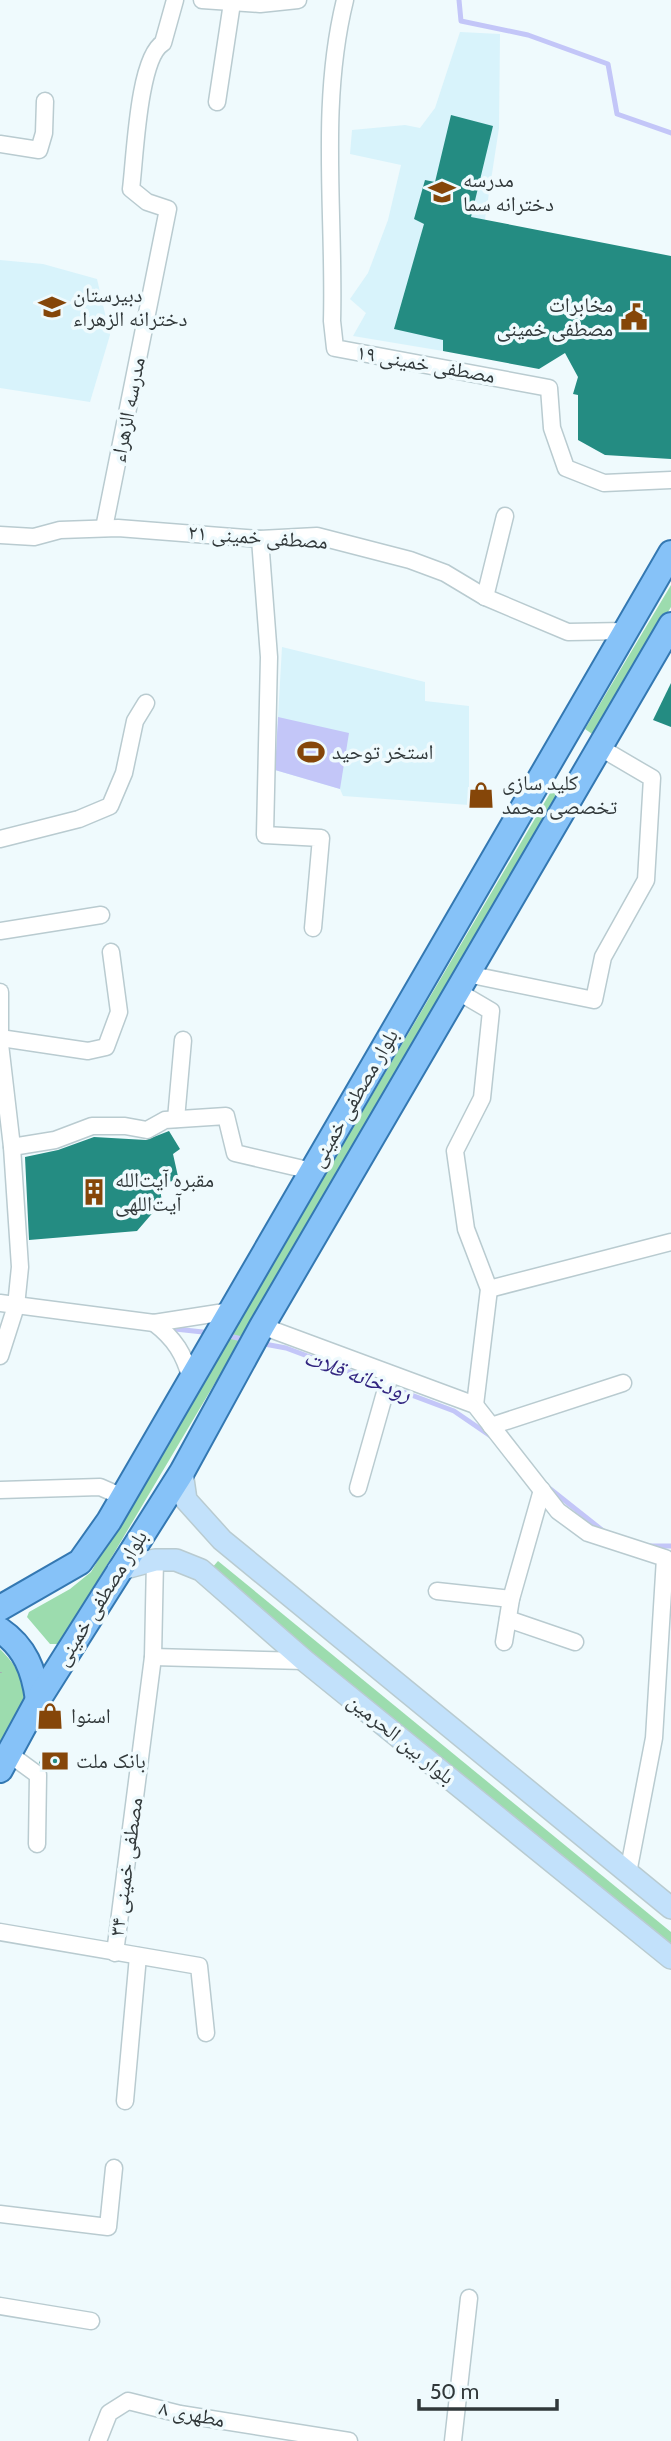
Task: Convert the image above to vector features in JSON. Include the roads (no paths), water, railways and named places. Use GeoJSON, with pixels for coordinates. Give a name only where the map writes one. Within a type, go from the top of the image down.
{"type":"FeatureCollection","features":[{"type":"Feature","properties":{"kind":"main road","name":"بلوار مصطفی خمینی"},"geometry":{"type":"LineString","coordinates":[[0,1608],[80,1562],[123,1497],[671,553]]}},
{"type":"Feature","properties":{"kind":"main road","name":"بلوار مصطفی خمینی"},"geometry":{"type":"LineString","coordinates":[[4,1761],[118,1570],[182,1472],[261,1327],[599,747],[667,637]]}},
{"type":"Feature","properties":{"kind":"main road"},"geometry":{"type":"LineString","coordinates":[[555,753],[585,772]]}},
{"type":"Feature","properties":{"kind":"main road","name":"بلوار بین الحرمین"},"geometry":{"type":"LineString","coordinates":[[182,1472],[186,1500],[222,1540],[671,1908]]}},
{"type":"Feature","properties":{"kind":"main road"},"geometry":{"type":"LineString","coordinates":[[201,1570],[222,1540]]}},
{"type":"Feature","properties":{"kind":"main road","name":"بلوار بین الحرمین"},"geometry":{"type":"LineString","coordinates":[[118,1570],[155,1560],[176,1560],[201,1570],[305,1661],[671,1958]]}},
{"type":"Feature","properties":{"kind":"main road"},"geometry":{"type":"LineString","coordinates":[[0,1597],[29,1592]]}},
{"type":"Feature","properties":{"kind":"main road"},"geometry":{"type":"LineString","coordinates":[[0,1630],[23,1650],[35,1675],[38,1700]]}},
{"type":"Feature","properties":{"kind":"street","name":"مدرسه الزهراء"},"geometry":{"type":"LineString","coordinates":[[104,528],[168,209],[147,202],[131,188],[137,127],[149,66],[156,47],[163,43],[175,0]]}},
{"type":"Feature","properties":{"kind":"street"},"geometry":{"type":"LineString","coordinates":[[202,0],[232,3],[298,0]]}},
{"type":"Feature","properties":{"kind":"street"},"geometry":{"type":"LineString","coordinates":[[334,0],[345,0]]}},
{"type":"Feature","properties":{"kind":"street","name":"مصطفی خمینی ۱۹"},"geometry":{"type":"LineString","coordinates":[[345,0],[337,32],[330,111],[332,321],[335,348],[549,388],[552,428],[566,468],[604,482],[671,480]]}},
{"type":"Feature","properties":{"kind":"street"},"geometry":{"type":"LineString","coordinates":[[217,102],[232,3]]}},
{"type":"Feature","properties":{"kind":"street"},"geometry":{"type":"LineString","coordinates":[[0,145],[39,150],[44,133],[45,101]]}},
{"type":"Feature","properties":{"kind":"street"},"geometry":{"type":"LineString","coordinates":[[485,597],[505,516]]}},
{"type":"Feature","properties":{"kind":"street","name":"مصطفی خمینی ۲۱"},"geometry":{"type":"LineString","coordinates":[[0,535],[34,537],[61,530],[104,528],[260,539],[317,536],[411,560],[445,573],[485,597],[568,632],[625,631]]}},
{"type":"Feature","properties":{"kind":"street"},"geometry":{"type":"LineString","coordinates":[[260,539],[269,657],[265,835],[321,838],[313,928]]}},
{"type":"Feature","properties":{"kind":"street"},"geometry":{"type":"LineString","coordinates":[[0,839],[79,819],[110,806],[124,773],[135,721],[146,703]]}},
{"type":"Feature","properties":{"kind":"street"},"geometry":{"type":"LineString","coordinates":[[462,983],[594,1000],[603,957],[646,880],[652,778],[599,747]]}},
{"type":"Feature","properties":{"kind":"street"},"geometry":{"type":"LineString","coordinates":[[0,931],[101,915]]}},
{"type":"Feature","properties":{"kind":"street"},"geometry":{"type":"LineString","coordinates":[[0,1038],[88,1051],[106,1047],[119,1012],[111,952]]}},
{"type":"Feature","properties":{"kind":"street"},"geometry":{"type":"LineString","coordinates":[[462,983],[491,1011],[482,1098],[455,1151],[466,1229],[489,1289],[475,1405]]}},
{"type":"Feature","properties":{"kind":"street"},"geometry":{"type":"LineString","coordinates":[[0,992],[0,1031]]}},
{"type":"Feature","properties":{"kind":"street"},"geometry":{"type":"LineString","coordinates":[[176,1119],[183,1040]]}},
{"type":"Feature","properties":{"kind":"street"},"geometry":{"type":"LineString","coordinates":[[0,1044],[11,1140],[6,1166],[7,1192],[20,1267],[5,1306],[0,1356]]}},
{"type":"Feature","properties":{"kind":"street"},"geometry":{"type":"LineString","coordinates":[[11,1140],[55,1140],[92,1126],[125,1126],[147,1130],[165,1120],[226,1116],[235,1153],[312,1171]]}},
{"type":"Feature","properties":{"kind":"street"},"geometry":{"type":"LineString","coordinates":[[489,1289],[671,1242]]}},
{"type":"Feature","properties":{"kind":"street"},"geometry":{"type":"LineString","coordinates":[[5,1306],[155,1323],[231,1312]]}},
{"type":"Feature","properties":{"kind":"street"},"geometry":{"type":"LineString","coordinates":[[155,1323],[182,1351],[192,1378]]}},
{"type":"Feature","properties":{"kind":"street"},"geometry":{"type":"LineString","coordinates":[[261,1327],[475,1405],[558,1511],[589,1533],[665,1558],[654,1738],[628,1873]]}},
{"type":"Feature","properties":{"kind":"street"},"geometry":{"type":"LineString","coordinates":[[358,1488],[390,1376]]}},
{"type":"Feature","properties":{"kind":"street"},"geometry":{"type":"LineString","coordinates":[[491,1426],[623,1383]]}},
{"type":"Feature","properties":{"kind":"street"},"geometry":{"type":"LineString","coordinates":[[0,1490],[100,1487],[123,1497]]}},
{"type":"Feature","properties":{"kind":"street"},"geometry":{"type":"LineString","coordinates":[[504,1642],[512,1599],[542,1490]]}},
{"type":"Feature","properties":{"kind":"street","name":"مصطفی خمینی ۳۴"},"geometry":{"type":"LineString","coordinates":[[115,1953],[153,1657],[155,1560]]}},
{"type":"Feature","properties":{"kind":"street"},"geometry":{"type":"LineString","coordinates":[[437,1591],[512,1599]]}},
{"type":"Feature","properties":{"kind":"street"},"geometry":{"type":"LineString","coordinates":[[508,1619],[575,1642]]}},
{"type":"Feature","properties":{"kind":"street"},"geometry":{"type":"LineString","coordinates":[[153,1657],[305,1661]]}},
{"type":"Feature","properties":{"kind":"street"},"geometry":{"type":"LineString","coordinates":[[4,1761],[38,1775],[37,1844]]}},
{"type":"Feature","properties":{"kind":"street"},"geometry":{"type":"LineString","coordinates":[[0,1932],[200,1966],[206,2033]]}},
{"type":"Feature","properties":{"kind":"street"},"geometry":{"type":"LineString","coordinates":[[125,2101],[138,1956]]}},
{"type":"Feature","properties":{"kind":"street"},"geometry":{"type":"LineString","coordinates":[[0,2214],[108,2227],[114,2168]]}},
{"type":"Feature","properties":{"kind":"street"},"geometry":{"type":"LineString","coordinates":[[453,2441],[469,2298]]}},
{"type":"Feature","properties":{"kind":"street"},"geometry":{"type":"LineString","coordinates":[[0,2306],[91,2321]]}},
{"type":"Feature","properties":{"kind":"street","name":"مطهری ۸"},"geometry":{"type":"LineString","coordinates":[[97,2441],[109,2413],[128,2401],[180,2414],[349,2441]]}},
{"type":"Feature","properties":{"kind":"water","name":"استخر توحید"},"geometry":{"type":"Polygon","coordinates":[[[278,717],[349,733],[340,789],[275,770],[278,717]]]}},
{"type":"Feature","properties":{"kind":"waterway"},"geometry":{"type":"LineString","coordinates":[[459,0],[461,21],[528,35],[608,64],[617,114],[671,133]]}},
{"type":"Feature","properties":{"kind":"waterway","name":"رودخانه قلات"},"geometry":{"type":"LineString","coordinates":[[166,1328],[212,1333]]}},
{"type":"Feature","properties":{"kind":"waterway","name":"رودخانه قلات"},"geometry":{"type":"LineString","coordinates":[[225,1335],[246,1340]]}},
{"type":"Feature","properties":{"kind":"waterway","name":"رودخانه قلات"},"geometry":{"type":"LineString","coordinates":[[259,1343],[286,1348],[454,1411],[492,1437]]}},
{"type":"Feature","properties":{"kind":"waterway","name":"رودخانه قلات"},"geometry":{"type":"LineString","coordinates":[[549,1488],[607,1534]]}},
{"type":"Feature","properties":{"kind":"waterway","name":"رودخانه قلات"},"geometry":{"type":"LineString","coordinates":[[650,1546],[671,1546]]}},
{"type":"Feature","properties":{"kind":"place","name":"مدرسه دخترانه سما"},"geometry":{"type":"Point","coordinates":[442,192]}},
{"type":"Feature","properties":{"kind":"place","name":"دبیرستان دخترانه الزهراء"},"geometry":{"type":"Point","coordinates":[52,307]}},
{"type":"Feature","properties":{"kind":"place","name":"مخابرات مصطفی خمینی"},"geometry":{"type":"Point","coordinates":[634,317]}},
{"type":"Feature","properties":{"kind":"place","name":"استخر توحید"},"geometry":{"type":"Point","coordinates":[311,752]}},
{"type":"Feature","properties":{"kind":"place","name":"کلید سازی تخصصی محمد"},"geometry":{"type":"Point","coordinates":[481,795]}},
{"type":"Feature","properties":{"kind":"place","name":"مقبره آیت‌الله آیت‌اللهی"},"geometry":{"type":"Point","coordinates":[94,1192]}},
{"type":"Feature","properties":{"kind":"place","name":"اسنوا"},"geometry":{"type":"Point","coordinates":[50,1716]}},
{"type":"Feature","properties":{"kind":"place","name":"بانک ملت"},"geometry":{"type":"Point","coordinates":[55,1761]}}]}
